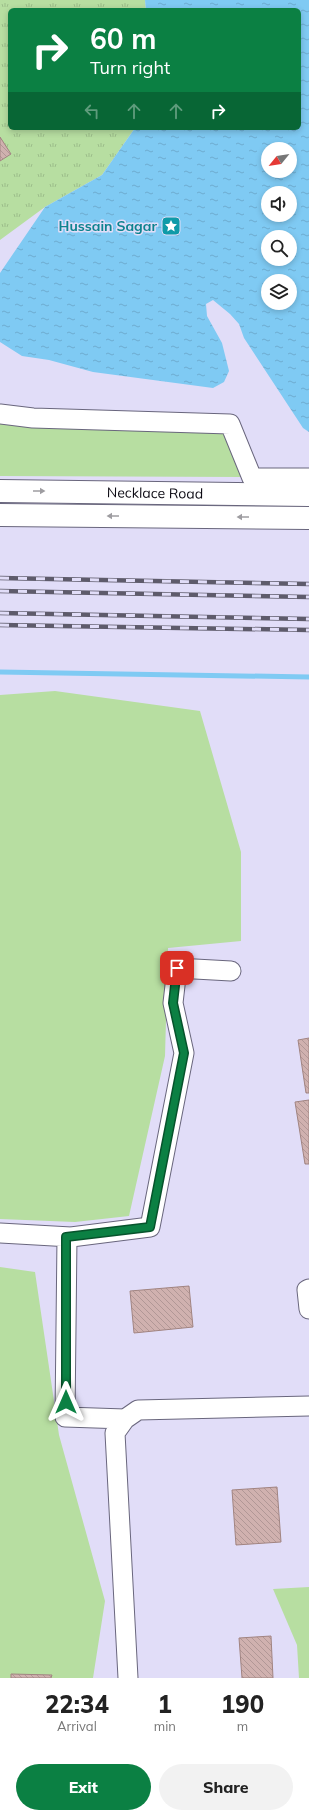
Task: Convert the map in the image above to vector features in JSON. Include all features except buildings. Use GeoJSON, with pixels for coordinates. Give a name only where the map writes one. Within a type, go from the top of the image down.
{"type":"FeatureCollection","features":[{"type":"Feature","properties":{"kind":"main road","name":"Necklace Road"},"geometry":{"type":"LineString","coordinates":[[0,491],[282,493],[309,495]]}},
{"type":"Feature","properties":{"kind":"main road","name":"Necklace Road"},"geometry":{"type":"LineString","coordinates":[[0,515],[309,518]]}},
{"type":"Feature","properties":{"kind":"street"},"geometry":{"type":"LineString","coordinates":[[0,414],[33,418],[230,424],[252,478],[309,478]]}},
{"type":"Feature","properties":{"kind":"street"},"geometry":{"type":"LineString","coordinates":[[0,1233],[66,1237],[150,1227],[184,1053],[173,1003],[177,968],[231,971]]}},
{"type":"Feature","properties":{"kind":"street"},"geometry":{"type":"LineString","coordinates":[[66,1237],[65,1417],[125,1419]]}},
{"type":"Feature","properties":{"kind":"street"},"geometry":{"type":"LineString","coordinates":[[309,1289],[307,1290],[309,1309]]}},
{"type":"Feature","properties":{"kind":"street"},"geometry":{"type":"LineString","coordinates":[[128,1678],[115,1433],[125,1419],[138,1410],[309,1406]]}},
{"type":"Feature","properties":{"kind":"green space"},"geometry":{"type":"Polygon","coordinates":[[[0,0],[145,0],[146,8],[8,8],[8,130],[134,130],[102,175],[45,207],[0,240],[0,0]]]}},
{"type":"Feature","properties":{"kind":"green space"},"geometry":{"type":"Polygon","coordinates":[[[0,419],[226,433],[243,477],[0,476],[0,419]]]}},
{"type":"Feature","properties":{"kind":"green space"},"geometry":{"type":"Polygon","coordinates":[[[55,691],[200,711],[241,852],[241,941],[168,948],[165,1056],[129,1216],[75,1222],[0,1219],[0,695],[55,691]]]}},
{"type":"Feature","properties":{"kind":"green space"},"geometry":{"type":"Polygon","coordinates":[[[0,1267],[35,1272],[59,1435],[105,1601],[93,1678],[0,1678],[0,1267]]]}},
{"type":"Feature","properties":{"kind":"green space"},"geometry":{"type":"Polygon","coordinates":[[[309,1587],[309,1678],[299,1678],[297,1645],[273,1589],[309,1587]]]}},
{"type":"Feature","properties":{"kind":"water","name":"Hussain Sagar"},"geometry":{"type":"Polygon","coordinates":[[[145,0],[309,0],[309,432],[303,428],[244,338],[239,324],[230,314],[213,300],[206,304],[207,316],[222,343],[229,371],[224,382],[213,388],[93,372],[49,360],[22,356],[0,342],[0,273],[45,207],[102,175],[134,130],[301,130],[301,8],[146,8],[145,0]]]}},
{"type":"Feature","properties":{"kind":"waterway"},"geometry":{"type":"LineString","coordinates":[[0,672],[309,677]]}},
{"type":"Feature","properties":{"kind":"railway"},"geometry":{"type":"LineString","coordinates":[[0,578],[309,584]]}},
{"type":"Feature","properties":{"kind":"railway"},"geometry":{"type":"LineString","coordinates":[[0,591],[309,597]]}},
{"type":"Feature","properties":{"kind":"railway"},"geometry":{"type":"LineString","coordinates":[[0,613],[309,619]]}},
{"type":"Feature","properties":{"kind":"railway"},"geometry":{"type":"LineString","coordinates":[[0,625],[309,630]]}},
{"type":"Feature","properties":{"kind":"place","name":"Hussain Sagar"},"geometry":{"type":"Point","coordinates":[171,226]}},
{"type":"Feature","properties":{"kind":"route"},"geometry":{"type":"LineString","coordinates":[[66,1402],[66,1237],[150,1227],[184,1053],[173,1003],[177,968]]}}]}
